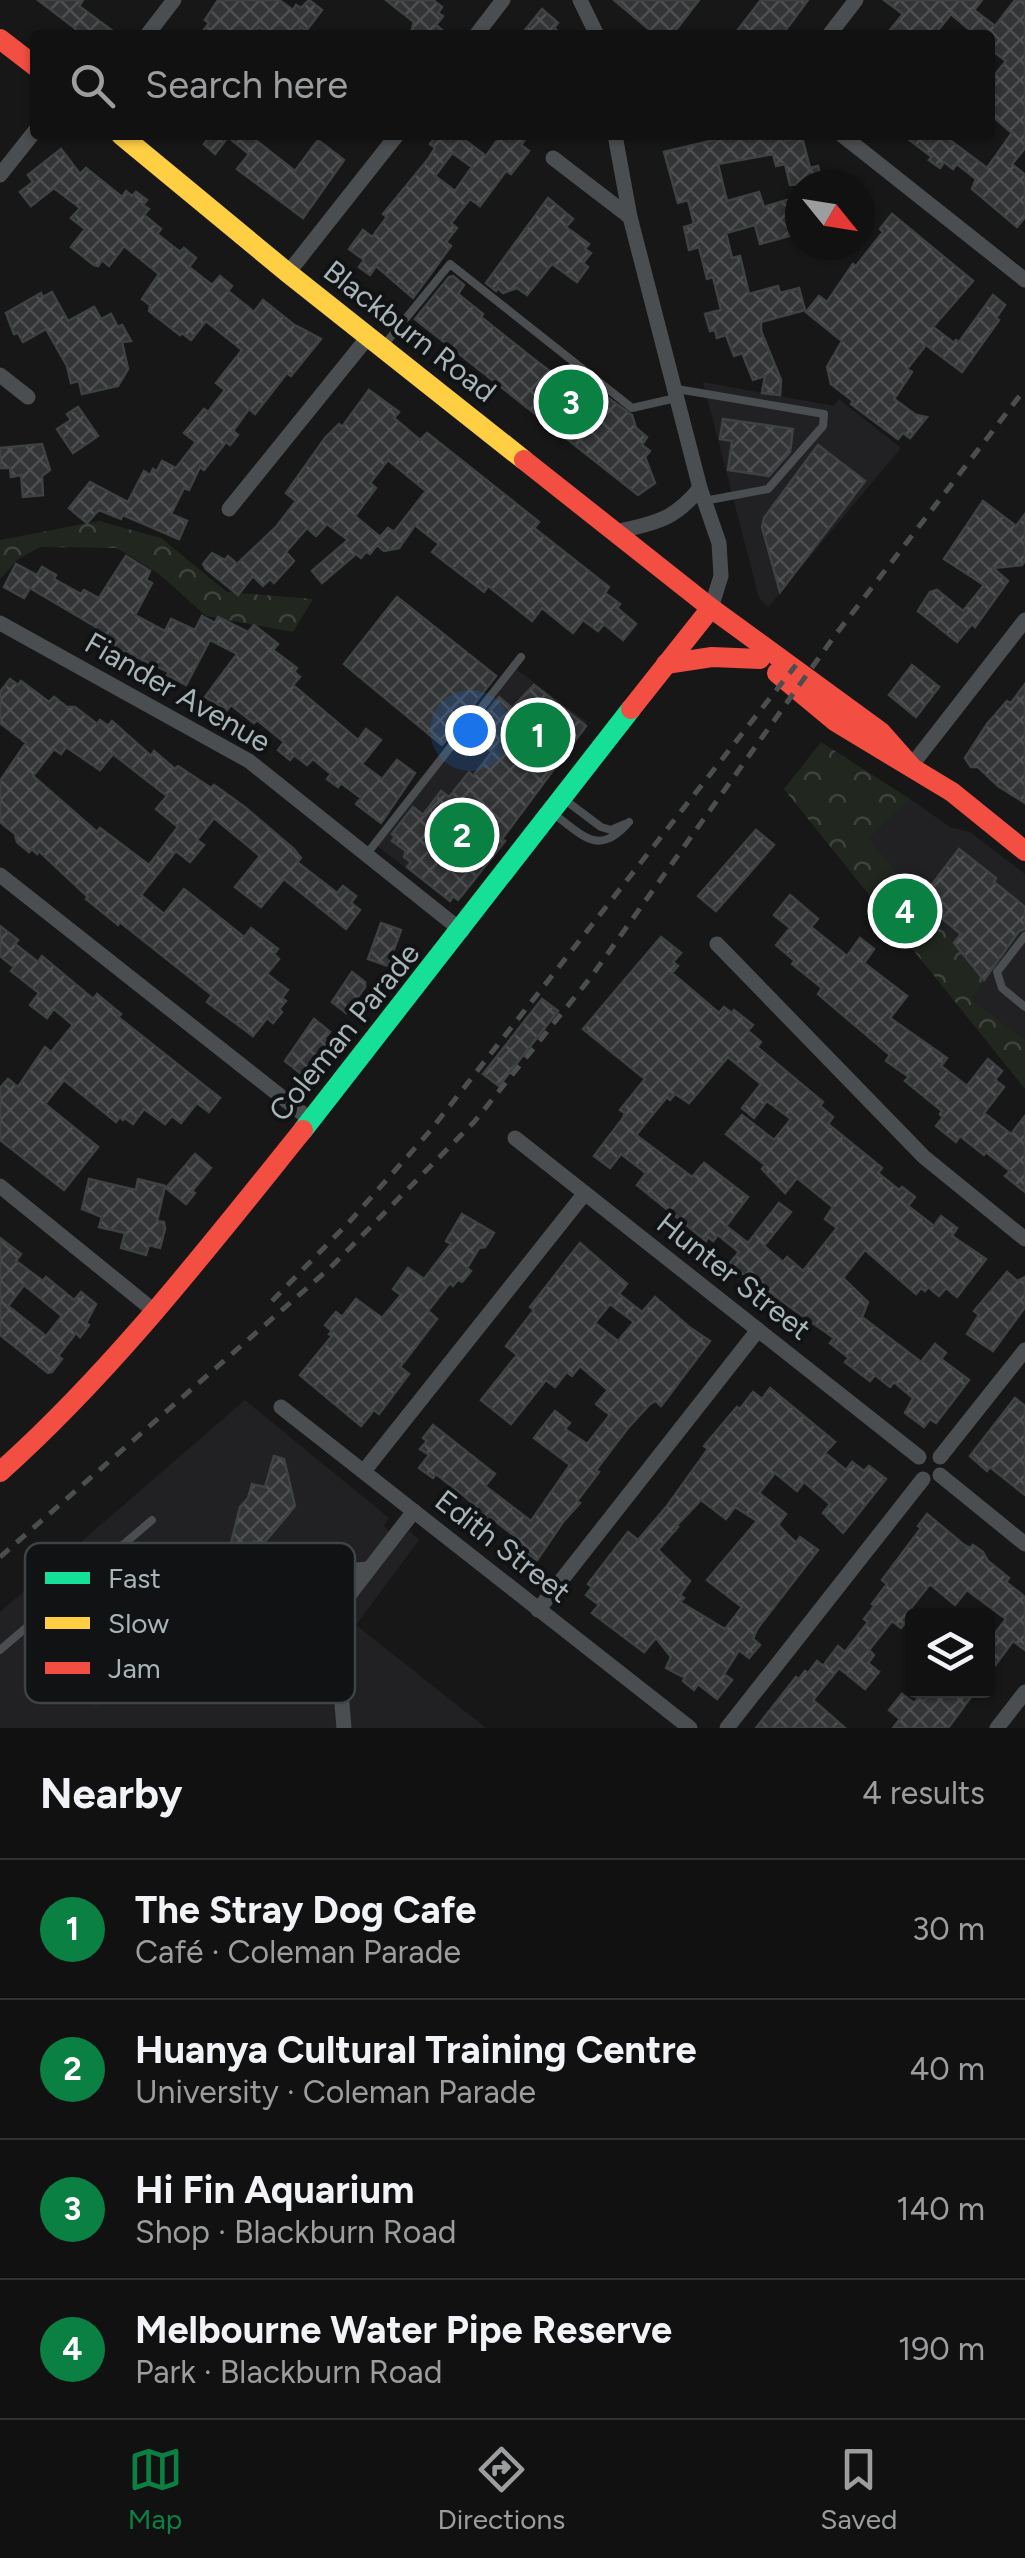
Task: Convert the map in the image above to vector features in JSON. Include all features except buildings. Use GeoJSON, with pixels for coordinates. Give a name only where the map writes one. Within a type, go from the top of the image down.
{"type":"FeatureCollection","features":[{"type":"Feature","properties":{"kind":"main road"},"geometry":{"type":"LineString","coordinates":[[0,38],[30,62]]}},
{"type":"Feature","properties":{"kind":"main road","name":"Blackburn Road"},"geometry":{"type":"LineString","coordinates":[[127,140],[288,274],[614,532],[882,732],[911,766]]}},
{"type":"Feature","properties":{"kind":"main road","name":"Blackburn Road"},"geometry":{"type":"LineString","coordinates":[[711,608],[724,628],[836,722],[952,792],[1025,852]]}},
{"type":"Feature","properties":{"kind":"main road","name":"Coleman Parade"},"geometry":{"type":"LineString","coordinates":[[0,1472],[41,1437],[154,1310],[312,1121],[711,608]]}},
{"type":"Feature","properties":{"kind":"main road"},"geometry":{"type":"LineString","coordinates":[[666,664],[712,656],[760,659]]}},
{"type":"Feature","properties":{"kind":"street"},"geometry":{"type":"LineString","coordinates":[[151,30],[174,0]]}},
{"type":"Feature","properties":{"kind":"street"},"geometry":{"type":"LineString","coordinates":[[480,30],[504,0]]}},
{"type":"Feature","properties":{"kind":"street"},"geometry":{"type":"LineString","coordinates":[[580,0],[595,30]]}},
{"type":"Feature","properties":{"kind":"street"},"geometry":{"type":"LineString","coordinates":[[833,30],[856,0]]}},
{"type":"Feature","properties":{"kind":"street"},"geometry":{"type":"LineString","coordinates":[[0,175],[30,137]]}},
{"type":"Feature","properties":{"kind":"street"},"geometry":{"type":"LineString","coordinates":[[288,274],[393,140]]}},
{"type":"Feature","properties":{"kind":"street"},"geometry":{"type":"LineString","coordinates":[[620,140],[630,217],[702,494],[719,543],[721,576],[711,608]]}},
{"type":"Feature","properties":{"kind":"street"},"geometry":{"type":"LineString","coordinates":[[848,140],[1025,280]]}},
{"type":"Feature","properties":{"kind":"street"},"geometry":{"type":"LineString","coordinates":[[553,158],[630,217]]}},
{"type":"Feature","properties":{"kind":"street"},"geometry":{"type":"LineString","coordinates":[[229,509],[375,342]]}},
{"type":"Feature","properties":{"kind":"street"},"geometry":{"type":"LineString","coordinates":[[0,375],[28,397]]}},
{"type":"Feature","properties":{"kind":"street"},"geometry":{"type":"LineString","coordinates":[[614,532],[661,522],[702,494]]}},
{"type":"Feature","properties":{"kind":"street"},"geometry":{"type":"LineString","coordinates":[[911,766],[1025,620]]}},
{"type":"Feature","properties":{"kind":"street","name":"Fiander Avenue"},"geometry":{"type":"LineString","coordinates":[[0,623],[222,744],[462,930]]}},
{"type":"Feature","properties":{"kind":"street"},"geometry":{"type":"LineString","coordinates":[[0,875],[312,1121]]}},
{"type":"Feature","properties":{"kind":"street"},"geometry":{"type":"LineString","coordinates":[[716,944],[924,1157],[1025,1239]]}},
{"type":"Feature","properties":{"kind":"street","name":"Hunter Street"},"geometry":{"type":"LineString","coordinates":[[515,1138],[919,1458]]}},
{"type":"Feature","properties":{"kind":"street"},"geometry":{"type":"LineString","coordinates":[[0,1186],[154,1310]]}},
{"type":"Feature","properties":{"kind":"street"},"geometry":{"type":"LineString","coordinates":[[364,1471],[585,1194]]}},
{"type":"Feature","properties":{"kind":"street"},"geometry":{"type":"LineString","coordinates":[[538,1610],[758,1330]]}},
{"type":"Feature","properties":{"kind":"street"},"geometry":{"type":"LineString","coordinates":[[940,1456],[1025,1350]]}},
{"type":"Feature","properties":{"kind":"street","name":"Edith Street"},"geometry":{"type":"LineString","coordinates":[[282,1407],[690,1728]]}},
{"type":"Feature","properties":{"kind":"street"},"geometry":{"type":"LineString","coordinates":[[932,1452],[940,1456],[944,1465],[940,1475],[932,1480],[924,1478],[916,1467],[919,1458],[932,1452]]}},
{"type":"Feature","properties":{"kind":"street"},"geometry":{"type":"LineString","coordinates":[[940,1475],[1025,1544]]}},
{"type":"Feature","properties":{"kind":"street"},"geometry":{"type":"LineString","coordinates":[[726,1728],[924,1478]]}},
{"type":"Feature","properties":{"kind":"street"},"geometry":{"type":"LineString","coordinates":[[355,1587],[414,1511]]}},
{"type":"Feature","properties":{"kind":"street"},"geometry":{"type":"LineString","coordinates":[[355,1570],[369,1569]]}},
{"type":"Feature","properties":{"kind":"street"},"geometry":{"type":"LineString","coordinates":[[997,1728],[1025,1692]]}},
{"type":"Feature","properties":{"kind":"street"},"geometry":{"type":"LineString","coordinates":[[342,1703],[344,1728]]}},
{"type":"Feature","properties":{"kind":"lane"},"geometry":{"type":"LineString","coordinates":[[375,342],[450,264],[632,408],[678,393],[824,414],[823,426],[768,489],[702,494]]}},
{"type":"Feature","properties":{"kind":"lane"},"geometry":{"type":"LineString","coordinates":[[366,855],[520,657]]}},
{"type":"Feature","properties":{"kind":"lane"},"geometry":{"type":"LineString","coordinates":[[558,806],[611,830],[629,822],[605,842],[589,840],[558,806]]}},
{"type":"Feature","properties":{"kind":"lane"},"geometry":{"type":"LineString","coordinates":[[1025,936],[998,972],[1002,988],[1025,1007]]}},
{"type":"Feature","properties":{"kind":"lane"},"geometry":{"type":"LineString","coordinates":[[125,1543],[152,1520]]}},
{"type":"Feature","properties":{"kind":"lane"},"geometry":{"type":"LineString","coordinates":[[0,1650],[25,1629]]}},
{"type":"Feature","properties":{"kind":"shaded area"},"geometry":{"type":"Polygon","coordinates":[[[703,382],[834,406],[839,399],[901,448],[768,607],[759,598],[703,382]]]}},
{"type":"Feature","properties":{"kind":"shaded area"},"geometry":{"type":"Polygon","coordinates":[[[516,669],[587,722],[448,900],[377,846],[516,669]]]}},
{"type":"Feature","properties":{"kind":"shaded area"},"geometry":{"type":"Polygon","coordinates":[[[910,799],[950,827],[970,832],[1025,874],[1025,1040],[971,999],[869,839],[910,799]]]}},
{"type":"Feature","properties":{"kind":"shaded area"},"geometry":{"type":"Polygon","coordinates":[[[245,1400],[389,1518],[384,1526],[395,1535],[401,1539],[409,1531],[419,1540],[356,1625],[486,1728],[0,1728],[0,1612],[25,1590],[25,1703],[355,1703],[355,1543],[80,1543],[245,1400]]]}},
{"type":"Feature","properties":{"kind":"green space"},"geometry":{"type":"Polygon","coordinates":[[[99,521],[161,538],[227,592],[313,599],[293,632],[206,616],[159,574],[117,548],[41,547],[18,559],[0,579],[0,540],[99,521]]]}},
{"type":"Feature","properties":{"kind":"green space"},"geometry":{"type":"Polygon","coordinates":[[[821,742],[910,799],[869,839],[984,980],[971,999],[1025,1040],[1025,1089],[784,789],[821,742]]]}},
{"type":"Feature","properties":{"kind":"railway"},"geometry":{"type":"LineString","coordinates":[[0,1557],[331,1267],[474,1122],[591,977],[833,638],[1025,389]]}},
{"type":"Feature","properties":{"kind":"railway"},"geometry":{"type":"LineString","coordinates":[[272,1301],[430,1131],[796,665]]}},
{"type":"Feature","properties":{"kind":"traffic: fast"},"geometry":{"type":"LineString","coordinates":[[303,1130],[631,709]]}},
{"type":"Feature","properties":{"kind":"traffic: slow"},"geometry":{"type":"LineString","coordinates":[[127,140],[524,460]]}},
{"type":"Feature","properties":{"kind":"traffic: jam"},"geometry":{"type":"LineString","coordinates":[[0,39],[30,62]]}},
{"type":"Feature","properties":{"kind":"traffic: jam"},"geometry":{"type":"LineString","coordinates":[[524,460],[711,608],[881,732],[911,766]]}},
{"type":"Feature","properties":{"kind":"traffic: jam"},"geometry":{"type":"LineString","coordinates":[[631,709],[711,608]]}},
{"type":"Feature","properties":{"kind":"traffic: jam"},"geometry":{"type":"LineString","coordinates":[[666,664],[712,657],[760,659]]}},
{"type":"Feature","properties":{"kind":"traffic: jam"},"geometry":{"type":"LineString","coordinates":[[777,673],[836,722],[952,792],[1025,851]]}},
{"type":"Feature","properties":{"kind":"traffic: jam"},"geometry":{"type":"LineString","coordinates":[[0,1472],[120,1351],[303,1130]]}},
{"type":"Feature","properties":{"kind":"place","name":"Hi Fin Aquarium"},"geometry":{"type":"Point","coordinates":[571,402]}},
{"type":"Feature","properties":{"kind":"place","name":"The Stray Dog Cafe"},"geometry":{"type":"Point","coordinates":[538,735]}},
{"type":"Feature","properties":{"kind":"place","name":"Huanya Cultural Training Centre"},"geometry":{"type":"Point","coordinates":[462,835]}},
{"type":"Feature","properties":{"kind":"place","name":"Melbourne Water Pipe Reserve"},"geometry":{"type":"Point","coordinates":[905,911]}}]}
